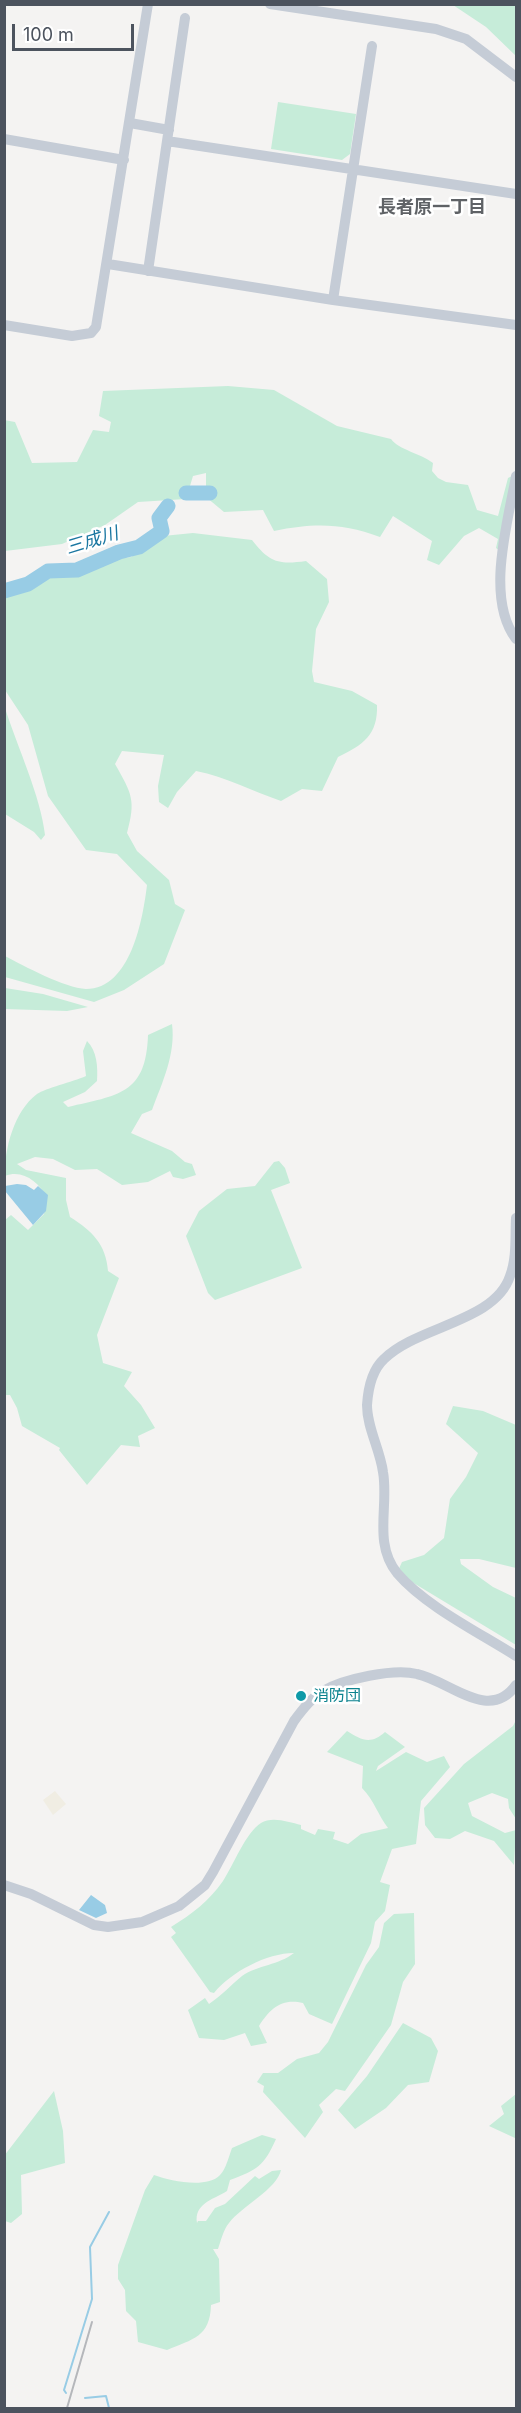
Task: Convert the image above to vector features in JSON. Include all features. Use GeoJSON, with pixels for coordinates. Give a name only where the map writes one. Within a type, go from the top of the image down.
{"type":"FeatureCollection","features":[{"type":"Feature","properties":{"kind":"street"},"geometry":{"type":"LineString","coordinates":[[4,325],[72,336],[91,333],[96,327],[108,264],[148,4]]}},
{"type":"Feature","properties":{"kind":"street"},"geometry":{"type":"LineString","coordinates":[[270,4],[436,29],[466,39],[495,58],[516,77]]}},
{"type":"Feature","properties":{"kind":"street"},"geometry":{"type":"LineString","coordinates":[[148,271],[185,18]]}},
{"type":"Feature","properties":{"kind":"street"},"geometry":{"type":"LineString","coordinates":[[333,300],[372,46]]}},
{"type":"Feature","properties":{"kind":"street"},"geometry":{"type":"LineString","coordinates":[[130,123],[168,135],[516,194]]}},
{"type":"Feature","properties":{"kind":"street"},"geometry":{"type":"LineString","coordinates":[[4,139],[124,160]]}},
{"type":"Feature","properties":{"kind":"street"},"geometry":{"type":"LineString","coordinates":[[108,264],[333,300],[516,325]]}},
{"type":"Feature","properties":{"kind":"street"},"geometry":{"type":"LineString","coordinates":[[516,476],[500,594],[507,620],[516,639]]}},
{"type":"Feature","properties":{"kind":"street"},"geometry":{"type":"LineString","coordinates":[[516,1218],[511,1276],[505,1288],[482,1309],[403,1343],[384,1359],[373,1377],[367,1406],[383,1472],[383,1537],[391,1564],[414,1589],[516,1656]]}},
{"type":"Feature","properties":{"kind":"street"},"geometry":{"type":"LineString","coordinates":[[4,1885],[31,1894],[94,1925],[108,1927],[131,1925],[149,1919],[179,1906],[205,1885],[294,1720],[310,1700],[324,1690],[400,1671],[436,1680],[472,1698],[489,1702],[505,1698],[516,1685]]}},
{"type":"Feature","properties":{"kind":"green space"},"geometry":{"type":"Polygon","coordinates":[[[453,5],[516,5],[516,56],[486,27],[453,5]]]}},
{"type":"Feature","properties":{"kind":"green space"},"geometry":{"type":"Polygon","coordinates":[[[278,102],[356,114],[350,154],[342,160],[271,149],[278,102]]]}},
{"type":"Feature","properties":{"kind":"green space"},"geometry":{"type":"Polygon","coordinates":[[[228,386],[274,390],[337,426],[391,439],[399,446],[433,463],[432,471],[438,478],[446,482],[468,485],[477,510],[498,516],[508,478],[512,476],[500,551],[496,548],[498,539],[479,528],[464,536],[439,565],[427,560],[432,541],[393,516],[380,537],[353,529],[328,526],[274,531],[263,510],[224,512],[206,497],[206,473],[193,476],[186,499],[138,502],[105,525],[62,544],[5,551],[4,420],[15,422],[32,463],[77,462],[93,430],[109,432],[111,422],[99,416],[103,391],[228,386]]]}},
{"type":"Feature","properties":{"kind":"green space"},"geometry":{"type":"Polygon","coordinates":[[[193,533],[252,540],[269,557],[281,562],[306,561],[327,579],[329,602],[316,629],[312,671],[314,682],[352,691],[377,705],[375,724],[362,743],[338,757],[322,791],[302,789],[281,801],[228,780],[196,771],[177,792],[168,808],[159,802],[158,786],[164,755],[122,751],[115,764],[131,797],[132,805],[127,833],[137,851],[169,880],[175,904],[185,910],[164,964],[124,990],[94,1002],[5,977],[5,956],[67,985],[86,989],[101,986],[114,977],[124,965],[132,949],[142,915],[147,885],[117,854],[86,850],[48,796],[28,725],[5,690],[5,590],[52,567],[131,557],[163,536],[193,533]]]}},
{"type":"Feature","properties":{"kind":"green space"},"geometry":{"type":"Polygon","coordinates":[[[5,708],[39,804],[45,835],[41,840],[34,832],[5,814],[5,708]]]}},
{"type":"Feature","properties":{"kind":"green space"},"geometry":{"type":"Polygon","coordinates":[[[5,988],[43,994],[88,1007],[67,1011],[5,1009],[5,988]]]}},
{"type":"Feature","properties":{"kind":"green space"},"geometry":{"type":"Polygon","coordinates":[[[172,1024],[170,1057],[160,1089],[152,1110],[142,1114],[131,1133],[172,1151],[185,1162],[192,1164],[196,1175],[183,1179],[173,1177],[170,1171],[148,1182],[122,1185],[97,1169],[75,1170],[53,1159],[35,1157],[17,1164],[26,1170],[66,1178],[66,1200],[70,1217],[96,1239],[104,1253],[108,1271],[119,1278],[97,1335],[103,1363],[132,1372],[124,1386],[141,1405],[155,1428],[138,1436],[140,1447],[121,1445],[87,1485],[59,1450],[60,1448],[22,1426],[17,1408],[10,1395],[5,1395],[5,1220],[11,1215],[28,1230],[44,1214],[47,1197],[29,1178],[18,1174],[5,1176],[6,1155],[12,1132],[22,1110],[29,1101],[41,1092],[86,1076],[83,1051],[87,1041],[96,1060],[97,1081],[85,1092],[63,1102],[68,1107],[115,1095],[126,1089],[142,1070],[148,1035],[172,1024]]]}},
{"type":"Feature","properties":{"kind":"green space"},"geometry":{"type":"Polygon","coordinates":[[[279,1161],[285,1168],[290,1183],[271,1190],[302,1268],[215,1300],[208,1293],[186,1236],[199,1211],[227,1189],[255,1186],[274,1162],[279,1161]]]}},
{"type":"Feature","properties":{"kind":"green space"},"geometry":{"type":"Polygon","coordinates":[[[453,1406],[483,1411],[516,1425],[516,1568],[479,1559],[460,1559],[461,1564],[493,1587],[516,1598],[516,1645],[397,1573],[402,1562],[424,1555],[444,1538],[450,1499],[466,1477],[478,1453],[446,1424],[453,1406]]]}},
{"type":"Feature","properties":{"kind":"green space"},"geometry":{"type":"Polygon","coordinates":[[[516,1720],[516,1819],[509,1808],[508,1799],[492,1793],[468,1803],[472,1816],[505,1833],[516,1830],[514,1865],[494,1841],[465,1831],[450,1839],[435,1838],[425,1825],[424,1808],[464,1764],[513,1726],[516,1720]]]}},
{"type":"Feature","properties":{"kind":"green space"},"geometry":{"type":"Polygon","coordinates":[[[347,1731],[366,1740],[375,1739],[385,1732],[405,1747],[378,1766],[376,1771],[406,1752],[427,1762],[444,1756],[450,1767],[421,1801],[416,1844],[392,1849],[380,1882],[390,1885],[385,1911],[375,1922],[371,1943],[332,2024],[309,2014],[303,2003],[288,2002],[272,2010],[259,2026],[267,2043],[251,2046],[245,2033],[224,2040],[199,2038],[188,2010],[205,1998],[209,2004],[242,1976],[294,1953],[272,1956],[250,1965],[221,1985],[214,1993],[210,1992],[171,1937],[176,1933],[171,1927],[200,1907],[218,1888],[255,1827],[270,1820],[286,1821],[301,1825],[301,1829],[315,1835],[318,1829],[335,1832],[333,1839],[348,1844],[361,1834],[388,1828],[370,1797],[362,1788],[363,1766],[327,1752],[347,1731]]]}},
{"type":"Feature","properties":{"kind":"green space"},"geometry":{"type":"Polygon","coordinates":[[[414,1913],[415,1964],[403,1982],[391,2025],[345,2091],[336,2089],[319,2105],[323,2112],[305,2138],[263,2092],[264,2086],[257,2082],[263,2073],[278,2073],[297,2059],[319,2053],[328,2042],[366,1965],[379,1947],[384,1923],[394,1914],[414,1913]]]}},
{"type":"Feature","properties":{"kind":"green space"},"geometry":{"type":"Polygon","coordinates":[[[403,2023],[431,2038],[438,2051],[429,2082],[408,2085],[386,2108],[355,2129],[338,2110],[367,2076],[403,2023]]]}},
{"type":"Feature","properties":{"kind":"green space"},"geometry":{"type":"Polygon","coordinates":[[[54,2091],[63,2131],[65,2163],[21,2175],[22,2214],[11,2223],[5,2221],[4,2156],[54,2091]]]}},
{"type":"Feature","properties":{"kind":"green space"},"geometry":{"type":"Polygon","coordinates":[[[516,2094],[515,2138],[489,2126],[504,2114],[501,2106],[516,2094]]]}},
{"type":"Feature","properties":{"kind":"green space"},"geometry":{"type":"Polygon","coordinates":[[[262,2135],[276,2139],[259,2166],[230,2180],[227,2191],[205,2203],[198,2211],[197,2223],[206,2221],[215,2208],[225,2204],[255,2176],[259,2179],[272,2171],[281,2170],[273,2184],[229,2223],[218,2249],[213,2249],[219,2259],[220,2302],[211,2305],[207,2324],[192,2339],[167,2350],[138,2342],[136,2321],[126,2311],[125,2290],[118,2279],[118,2265],[145,2190],[154,2175],[169,2180],[198,2183],[214,2179],[224,2169],[232,2148],[262,2135]]]}},
{"type":"Feature","properties":{"kind":"sand"},"geometry":{"type":"Polygon","coordinates":[[[55,1791],[66,1804],[53,1815],[43,1800],[55,1791]]]}},
{"type":"Feature","properties":{"kind":"water"},"geometry":{"type":"Polygon","coordinates":[[[26,1185],[34,1190],[38,1186],[48,1195],[46,1211],[33,1225],[5,1191],[5,1186],[26,1185]]]}},
{"type":"Feature","properties":{"kind":"water"},"geometry":{"type":"Polygon","coordinates":[[[91,1895],[105,1905],[107,1913],[96,1918],[79,1910],[91,1895]]]}},
{"type":"Feature","properties":{"kind":"waterway","name":"三成川"},"geometry":{"type":"LineString","coordinates":[[186,493],[210,493]]}},
{"type":"Feature","properties":{"kind":"waterway","name":"三成川"},"geometry":{"type":"LineString","coordinates":[[4,591],[28,584],[48,571],[77,570],[119,552],[139,547],[162,531],[159,518],[168,506]]}},
{"type":"Feature","properties":{"kind":"waterway"},"geometry":{"type":"LineString","coordinates":[[66,2393],[64,2390],[92,2299],[90,2247],[109,2212]]}},
{"type":"Feature","properties":{"kind":"waterway"},"geometry":{"type":"LineString","coordinates":[[85,2398],[106,2396],[109,2408]]}},
{"type":"Feature","properties":{"kind":"railway"},"geometry":{"type":"LineString","coordinates":[[67,2408],[92,2322]]}},
{"type":"Feature","properties":{"kind":"place","name":"消防団"},"geometry":{"type":"Point","coordinates":[301,1696]}},
{"type":"Feature","properties":{"kind":"district","name":"長者原一丁目"},"geometry":{"type":"Point","coordinates":[432,208]}}]}
